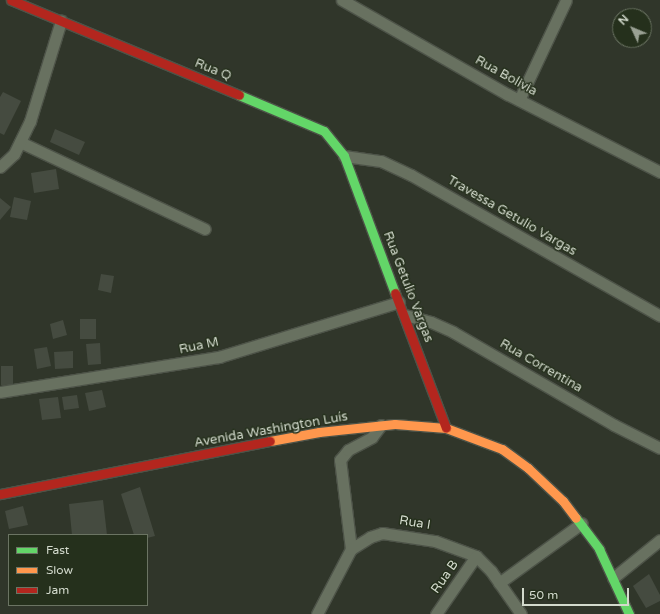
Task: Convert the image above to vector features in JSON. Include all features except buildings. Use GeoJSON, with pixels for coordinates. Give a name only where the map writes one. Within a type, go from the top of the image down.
{"type":"FeatureCollection","features":[{"type":"Feature","properties":{"kind":"main road"},"geometry":{"type":"LineString","coordinates":[[11,0],[61,21]]}},
{"type":"Feature","properties":{"kind":"main road","name":"Rua Q"},"geometry":{"type":"LineString","coordinates":[[61,21],[317,127],[335,142],[344,156]]}},
{"type":"Feature","properties":{"kind":"main road","name":"Rua Getulio Vargas"},"geometry":{"type":"LineString","coordinates":[[344,156],[446,428]]}},
{"type":"Feature","properties":{"kind":"main road","name":"Avenida Washington Luís"},"geometry":{"type":"LineString","coordinates":[[0,494],[319,432],[395,424],[446,428],[502,449],[528,468],[563,501],[582,523],[599,549],[614,578],[629,614]]}},
{"type":"Feature","properties":{"kind":"street","name":"Rua Bolivia"},"geometry":{"type":"LineString","coordinates":[[342,0],[518,100],[660,172]]}},
{"type":"Feature","properties":{"kind":"street"},"geometry":{"type":"LineString","coordinates":[[518,100],[566,0]]}},
{"type":"Feature","properties":{"kind":"street"},"geometry":{"type":"LineString","coordinates":[[0,167],[8,162],[20,142],[45,78],[61,21]]}},
{"type":"Feature","properties":{"kind":"street"},"geometry":{"type":"LineString","coordinates":[[20,142],[205,229]]}},
{"type":"Feature","properties":{"kind":"street","name":"Travessa Getulio Vargas"},"geometry":{"type":"LineString","coordinates":[[344,156],[381,162],[405,172],[660,316]]}},
{"type":"Feature","properties":{"kind":"street","name":"Rua M"},"geometry":{"type":"LineString","coordinates":[[0,392],[219,357],[399,302]]}},
{"type":"Feature","properties":{"kind":"street","name":"Rua Correntina"},"geometry":{"type":"LineString","coordinates":[[405,316],[431,322],[453,332],[614,425],[660,448]]}},
{"type":"Feature","properties":{"kind":"street"},"geometry":{"type":"LineString","coordinates":[[351,549],[340,460],[348,450],[372,437],[381,425]]}},
{"type":"Feature","properties":{"kind":"street"},"geometry":{"type":"LineString","coordinates":[[499,582],[582,523]]}},
{"type":"Feature","properties":{"kind":"street","name":"Rua I"},"geometry":{"type":"LineString","coordinates":[[316,614],[351,549],[370,537],[382,533],[435,541],[476,556],[499,582],[521,614]]}},
{"type":"Feature","properties":{"kind":"street"},"geometry":{"type":"LineString","coordinates":[[614,578],[660,540]]}},
{"type":"Feature","properties":{"kind":"street","name":"Rua B"},"geometry":{"type":"LineString","coordinates":[[436,614],[476,556]]}},
{"type":"Feature","properties":{"kind":"traffic: fast"},"geometry":{"type":"LineString","coordinates":[[239,95],[324,131],[344,156],[395,293]]}},
{"type":"Feature","properties":{"kind":"traffic: fast"},"geometry":{"type":"LineString","coordinates":[[576,518],[599,549],[629,614]]}},
{"type":"Feature","properties":{"kind":"traffic: slow"},"geometry":{"type":"LineString","coordinates":[[270,441],[319,432],[395,424],[446,428],[502,449],[528,468],[563,501],[576,518]]}},
{"type":"Feature","properties":{"kind":"traffic: jam"},"geometry":{"type":"LineString","coordinates":[[11,0],[239,95]]}},
{"type":"Feature","properties":{"kind":"traffic: jam"},"geometry":{"type":"LineString","coordinates":[[395,293],[446,428]]}},
{"type":"Feature","properties":{"kind":"traffic: jam"},"geometry":{"type":"LineString","coordinates":[[0,494],[270,441]]}}]}
